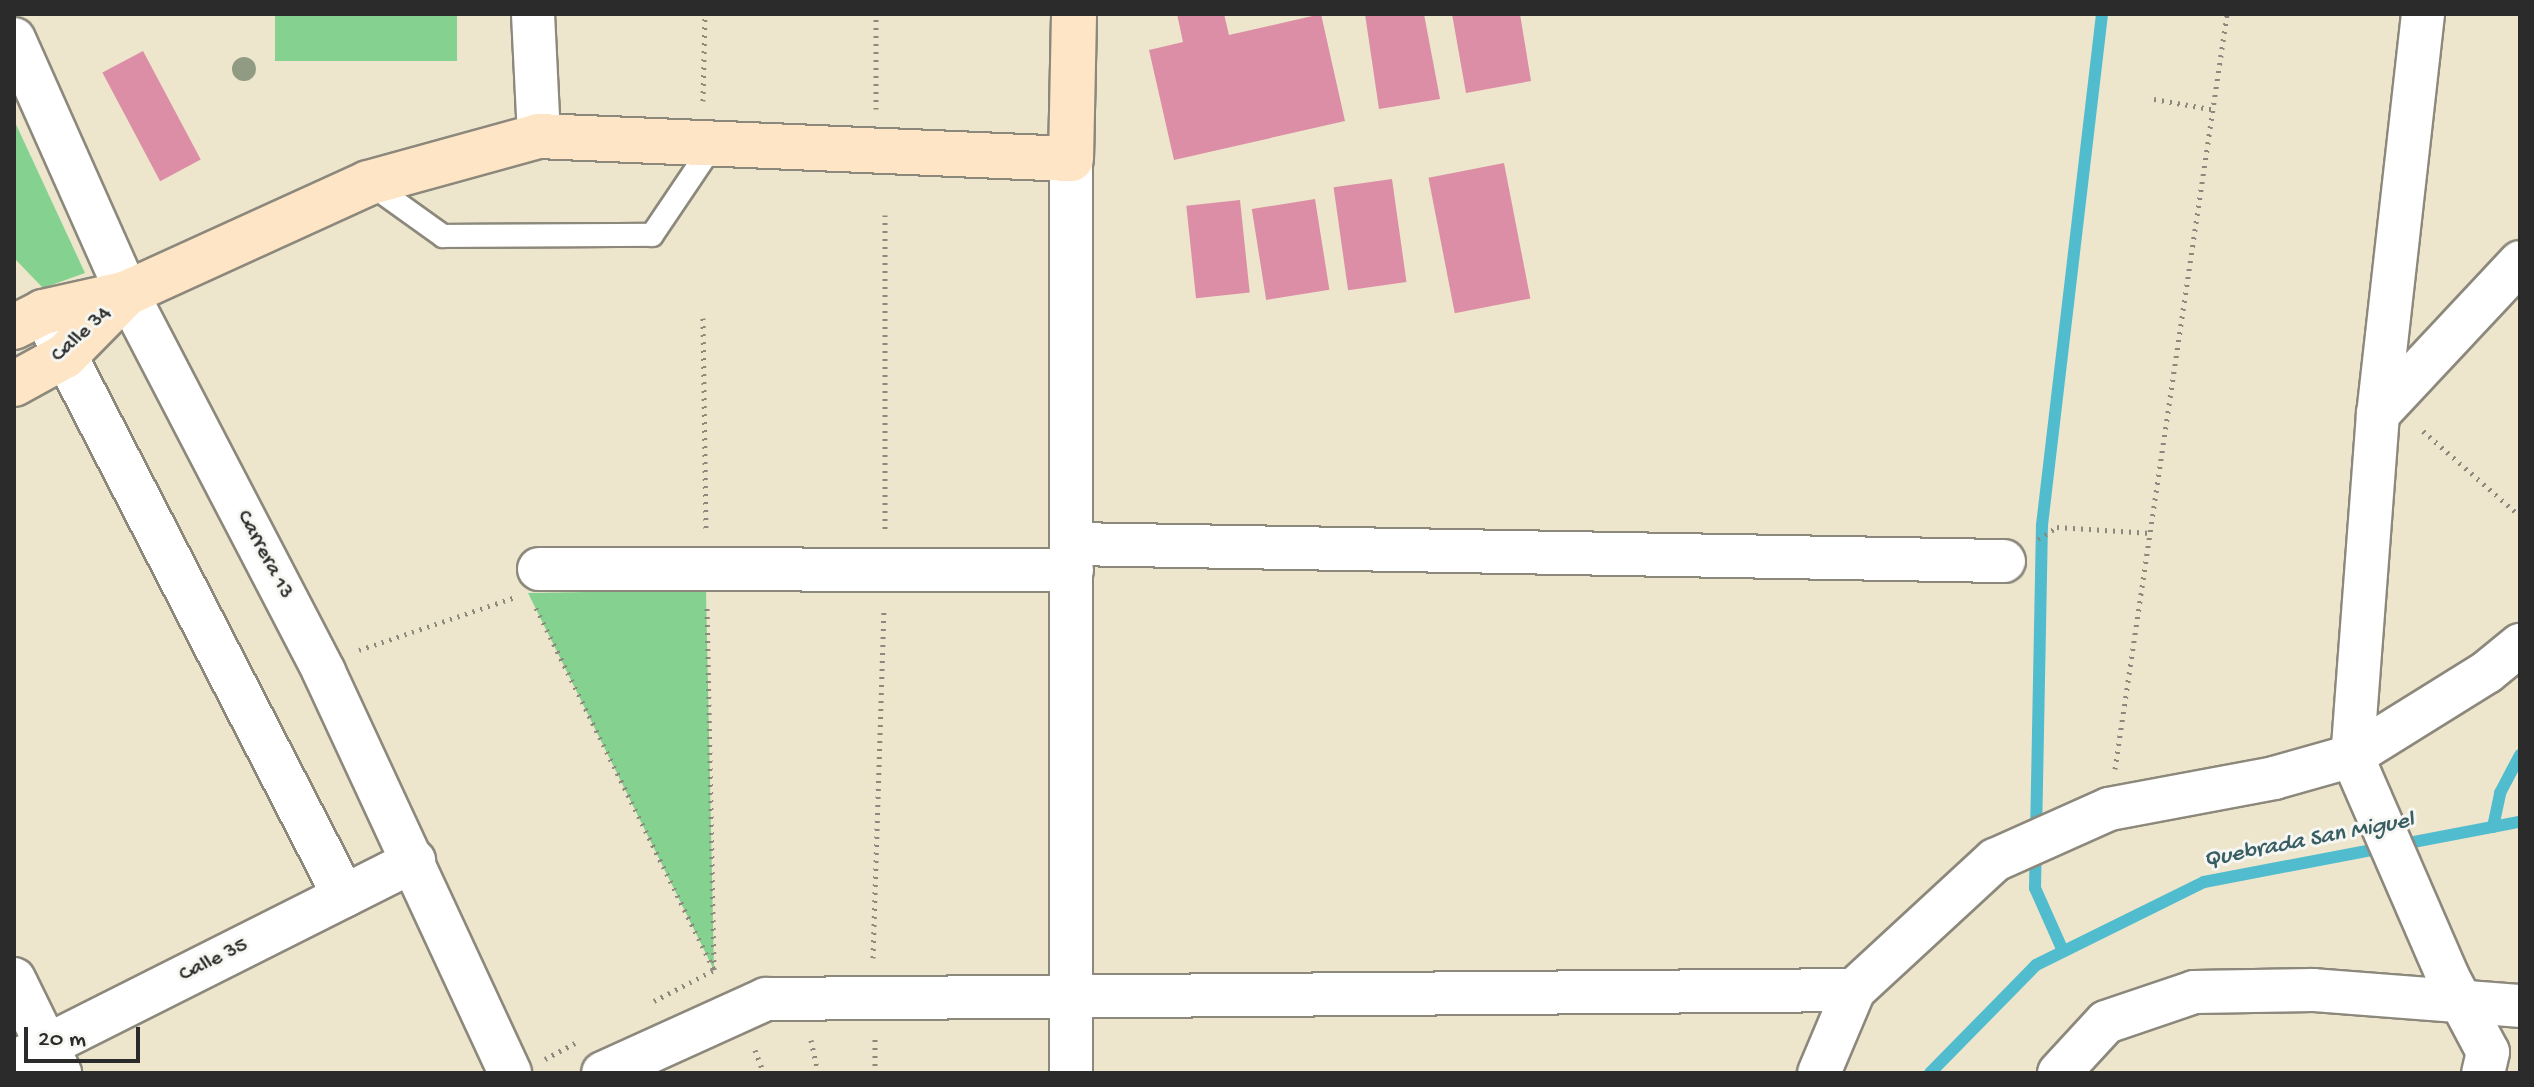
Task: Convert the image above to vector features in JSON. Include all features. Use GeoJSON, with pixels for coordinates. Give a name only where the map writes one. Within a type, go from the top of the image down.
{"type":"FeatureCollection","features":[{"type":"Feature","properties":{"kind":"street"},"geometry":{"type":"LineString","coordinates":[[14,25],[33,14]]}},
{"type":"Feature","properties":{"kind":"street"},"geometry":{"type":"LineString","coordinates":[[533,14],[539,136]]}},
{"type":"Feature","properties":{"kind":"street"},"geometry":{"type":"LineString","coordinates":[[1071,1073],[1071,159],[1074,14]]}},
{"type":"Feature","properties":{"kind":"street"},"geometry":{"type":"LineString","coordinates":[[2423,14],[2378,414],[2357,769],[2454,989],[2497,1062]]}},
{"type":"Feature","properties":{"kind":"street","name":"Carrera 13"},"geometry":{"type":"LineString","coordinates":[[14,39],[127,293],[324,672],[414,861],[523,1059]]}},
{"type":"Feature","properties":{"kind":"street"},"geometry":{"type":"LineString","coordinates":[[127,293],[368,183],[539,136],[708,125],[1071,159]]}},
{"type":"Feature","properties":{"kind":"street"},"geometry":{"type":"LineString","coordinates":[[2378,414],[2520,262]]}},
{"type":"Feature","properties":{"kind":"street","name":"Calle 34"},"geometry":{"type":"LineString","coordinates":[[28,320],[127,293]]}},
{"type":"Feature","properties":{"kind":"street","name":"Calle 34"},"geometry":{"type":"LineString","coordinates":[[14,384],[65,356],[127,293]]}},
{"type":"Feature","properties":{"kind":"street"},"geometry":{"type":"LineString","coordinates":[[28,320],[65,356],[344,896]]}},
{"type":"Feature","properties":{"kind":"street"},"geometry":{"type":"LineString","coordinates":[[539,569],[885,568],[1073,557],[2015,553]]}},
{"type":"Feature","properties":{"kind":"street"},"geometry":{"type":"LineString","coordinates":[[1819,1073],[1854,990],[2003,857],[2103,811],[2274,778],[2357,769],[2520,645]]}},
{"type":"Feature","properties":{"kind":"street","name":"Calle 35"},"geometry":{"type":"LineString","coordinates":[[40,1060],[414,861]]}},
{"type":"Feature","properties":{"kind":"street"},"geometry":{"type":"LineString","coordinates":[[14,979],[40,1060]]}},
{"type":"Feature","properties":{"kind":"street"},"geometry":{"type":"LineString","coordinates":[[2059,1073],[2106,1022],[2194,992],[2313,990],[2415,995],[2454,989],[2520,1006]]}},
{"type":"Feature","properties":{"kind":"street"},"geometry":{"type":"LineString","coordinates":[[593,1056],[766,999],[1069,999],[1854,990]]}},
{"type":"Feature","properties":{"kind":"lane"},"geometry":{"type":"LineString","coordinates":[[368,183],[443,236],[652,235],[708,125]]}},
{"type":"Feature","properties":{"kind":"path"},"geometry":{"type":"LineString","coordinates":[[705,14],[708,125]]}},
{"type":"Feature","properties":{"kind":"path"},"geometry":{"type":"LineString","coordinates":[[876,14],[876,112]]}},
{"type":"Feature","properties":{"kind":"path"},"geometry":{"type":"LineString","coordinates":[[2103,811],[2151,533],[2216,110],[2227,14]]}},
{"type":"Feature","properties":{"kind":"path"},"geometry":{"type":"LineString","coordinates":[[2154,99],[2216,110]]}},
{"type":"Feature","properties":{"kind":"path"},"geometry":{"type":"LineString","coordinates":[[873,970],[885,568],[885,215]]}},
{"type":"Feature","properties":{"kind":"path"},"geometry":{"type":"LineString","coordinates":[[703,318],[714,970]]}},
{"type":"Feature","properties":{"kind":"path"},"geometry":{"type":"LineString","coordinates":[[2423,431],[2520,516]]}},
{"type":"Feature","properties":{"kind":"path"},"geometry":{"type":"LineString","coordinates":[[2015,553],[2057,527],[2151,533]]}},
{"type":"Feature","properties":{"kind":"path"},"geometry":{"type":"LineString","coordinates":[[351,653],[528,593],[714,970]]}},
{"type":"Feature","properties":{"kind":"path"},"geometry":{"type":"LineString","coordinates":[[648,1005],[714,970]]}},
{"type":"Feature","properties":{"kind":"path"},"geometry":{"type":"LineString","coordinates":[[810,1035],[818,1073]]}},
{"type":"Feature","properties":{"kind":"path"},"geometry":{"type":"LineString","coordinates":[[875,1037],[875,1073]]}},
{"type":"Feature","properties":{"kind":"path"},"geometry":{"type":"LineString","coordinates":[[755,1050],[764,1073]]}},
{"type":"Feature","properties":{"kind":"path"},"geometry":{"type":"LineString","coordinates":[[523,1059],[593,1056]]}},
{"type":"Feature","properties":{"kind":"green space"},"geometry":{"type":"Polygon","coordinates":[[[275,14],[457,14],[457,61],[275,61],[275,14]]]}},
{"type":"Feature","properties":{"kind":"green space"},"geometry":{"type":"Polygon","coordinates":[[[14,120],[85,273],[43,288],[14,258],[14,120]]]}},
{"type":"Feature","properties":{"kind":"green space"},"geometry":{"type":"Polygon","coordinates":[[[706,590],[714,970],[528,593],[706,590]]]}},
{"type":"Feature","properties":{"kind":"building"},"geometry":{"type":"Polygon","coordinates":[[[1177,14],[1224,14],[1229,35],[1321,14],[1345,121],[1174,160],[1149,50],[1183,42],[1177,14]]]}},
{"type":"Feature","properties":{"kind":"building"},"geometry":{"type":"Polygon","coordinates":[[[1365,14],[1424,14],[1440,99],[1379,109],[1365,14]]]}},
{"type":"Feature","properties":{"kind":"building"},"geometry":{"type":"Polygon","coordinates":[[[1452,14],[1520,14],[1531,81],[1466,93],[1452,14]]]}},
{"type":"Feature","properties":{"kind":"building"},"geometry":{"type":"Polygon","coordinates":[[[143,51],[201,160],[160,181],[102,73],[143,51]]]}},
{"type":"Feature","properties":{"kind":"building"},"geometry":{"type":"Polygon","coordinates":[[[1504,163],[1530,298],[1455,313],[1428,178],[1504,163]]]}},
{"type":"Feature","properties":{"kind":"building"},"geometry":{"type":"Polygon","coordinates":[[[1392,179],[1406,282],[1348,290],[1334,187],[1392,179]]]}},
{"type":"Feature","properties":{"kind":"building"},"geometry":{"type":"Polygon","coordinates":[[[1315,199],[1329,290],[1266,300],[1252,209],[1315,199]]]}},
{"type":"Feature","properties":{"kind":"building"},"geometry":{"type":"Polygon","coordinates":[[[1240,200],[1250,292],[1196,298],[1186,206],[1240,200]]]}},
{"type":"Feature","properties":{"kind":"waterway"},"geometry":{"type":"LineString","coordinates":[[2063,951],[2035,888],[2042,525],[2102,14]]}},
{"type":"Feature","properties":{"kind":"waterway"},"geometry":{"type":"LineString","coordinates":[[2493,827],[2500,793],[2520,755]]}},
{"type":"Feature","properties":{"kind":"waterway","name":"Quebrada San Miguel"},"geometry":{"type":"LineString","coordinates":[[1930,1073],[2036,965],[2204,882],[2520,822]]}}]}
